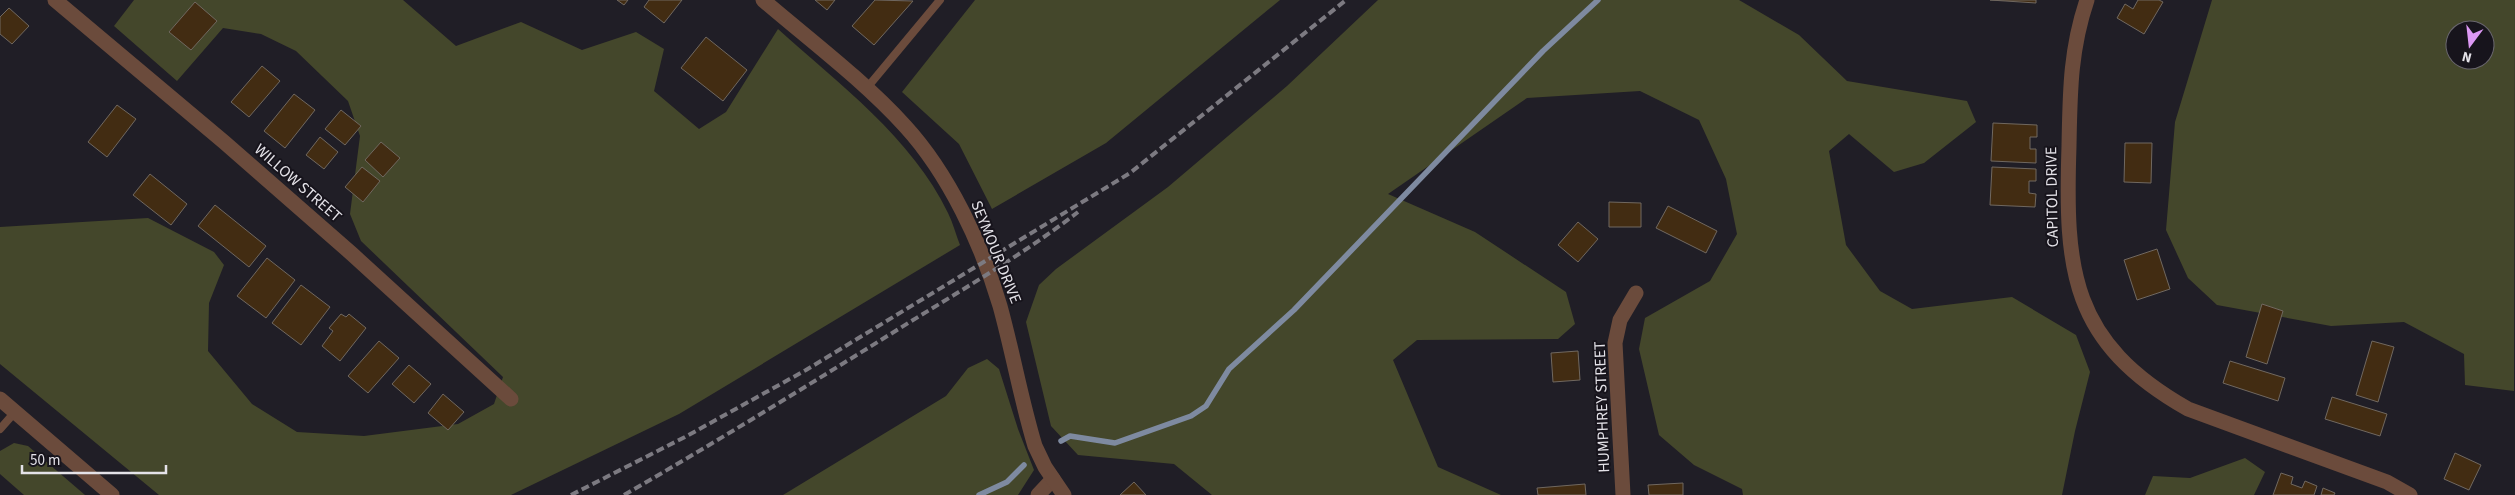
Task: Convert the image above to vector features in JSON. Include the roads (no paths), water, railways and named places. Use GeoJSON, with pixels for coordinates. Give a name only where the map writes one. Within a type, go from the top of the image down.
{"type":"FeatureCollection","features":[{"type":"Feature","properties":{"kind":"street","name":"WILLOW STREET"},"geometry":{"type":"LineString","coordinates":[[55,0],[224,142],[352,254],[511,399]]}},
{"type":"Feature","properties":{"kind":"street","name":"SEYMOUR DRIVE"},"geometry":{"type":"LineString","coordinates":[[763,0],[900,120],[924,150],[956,200],[971,230],[1000,305],[1035,446],[1064,495]]}},
{"type":"Feature","properties":{"kind":"street","name":"CAPITOL DRIVE"},"geometry":{"type":"LineString","coordinates":[[2087,0],[2074,46],[2071,72],[2067,212],[2070,250],[2078,287],[2092,320],[2111,347],[2133,371],[2162,393],[2188,408],[2388,482],[2410,495]]}},
{"type":"Feature","properties":{"kind":"street","name":"HUMPHREY STREET"},"geometry":{"type":"LineString","coordinates":[[1623,495],[1615,342],[1620,320],[1636,292]]}},
{"type":"Feature","properties":{"kind":"street"},"geometry":{"type":"LineString","coordinates":[[0,399],[112,495]]}},
{"type":"Feature","properties":{"kind":"street"},"geometry":{"type":"LineString","coordinates":[[1038,495],[1053,479]]}},
{"type":"Feature","properties":{"kind":"lane"},"geometry":{"type":"LineString","coordinates":[[866,89],[940,0]]}},
{"type":"Feature","properties":{"kind":"lane"},"geometry":{"type":"LineString","coordinates":[[0,429],[15,412]]}},
{"type":"Feature","properties":{"kind":"waterway"},"geometry":{"type":"LineString","coordinates":[[1061,441],[1070,436],[1115,443],[1191,416],[1206,406],[1229,369],[1294,310],[1543,51],[1598,0]]}},
{"type":"Feature","properties":{"kind":"waterway"},"geometry":{"type":"LineString","coordinates":[[979,495],[1007,482],[1024,465]]}},
{"type":"Feature","properties":{"kind":"railway"},"geometry":{"type":"LineString","coordinates":[[571,495],[685,437],[806,370],[1130,173],[1346,0]]}},
{"type":"Feature","properties":{"kind":"railway"},"geometry":{"type":"LineString","coordinates":[[624,495],[761,414],[966,288],[1012,259],[1078,212]]}}]}
